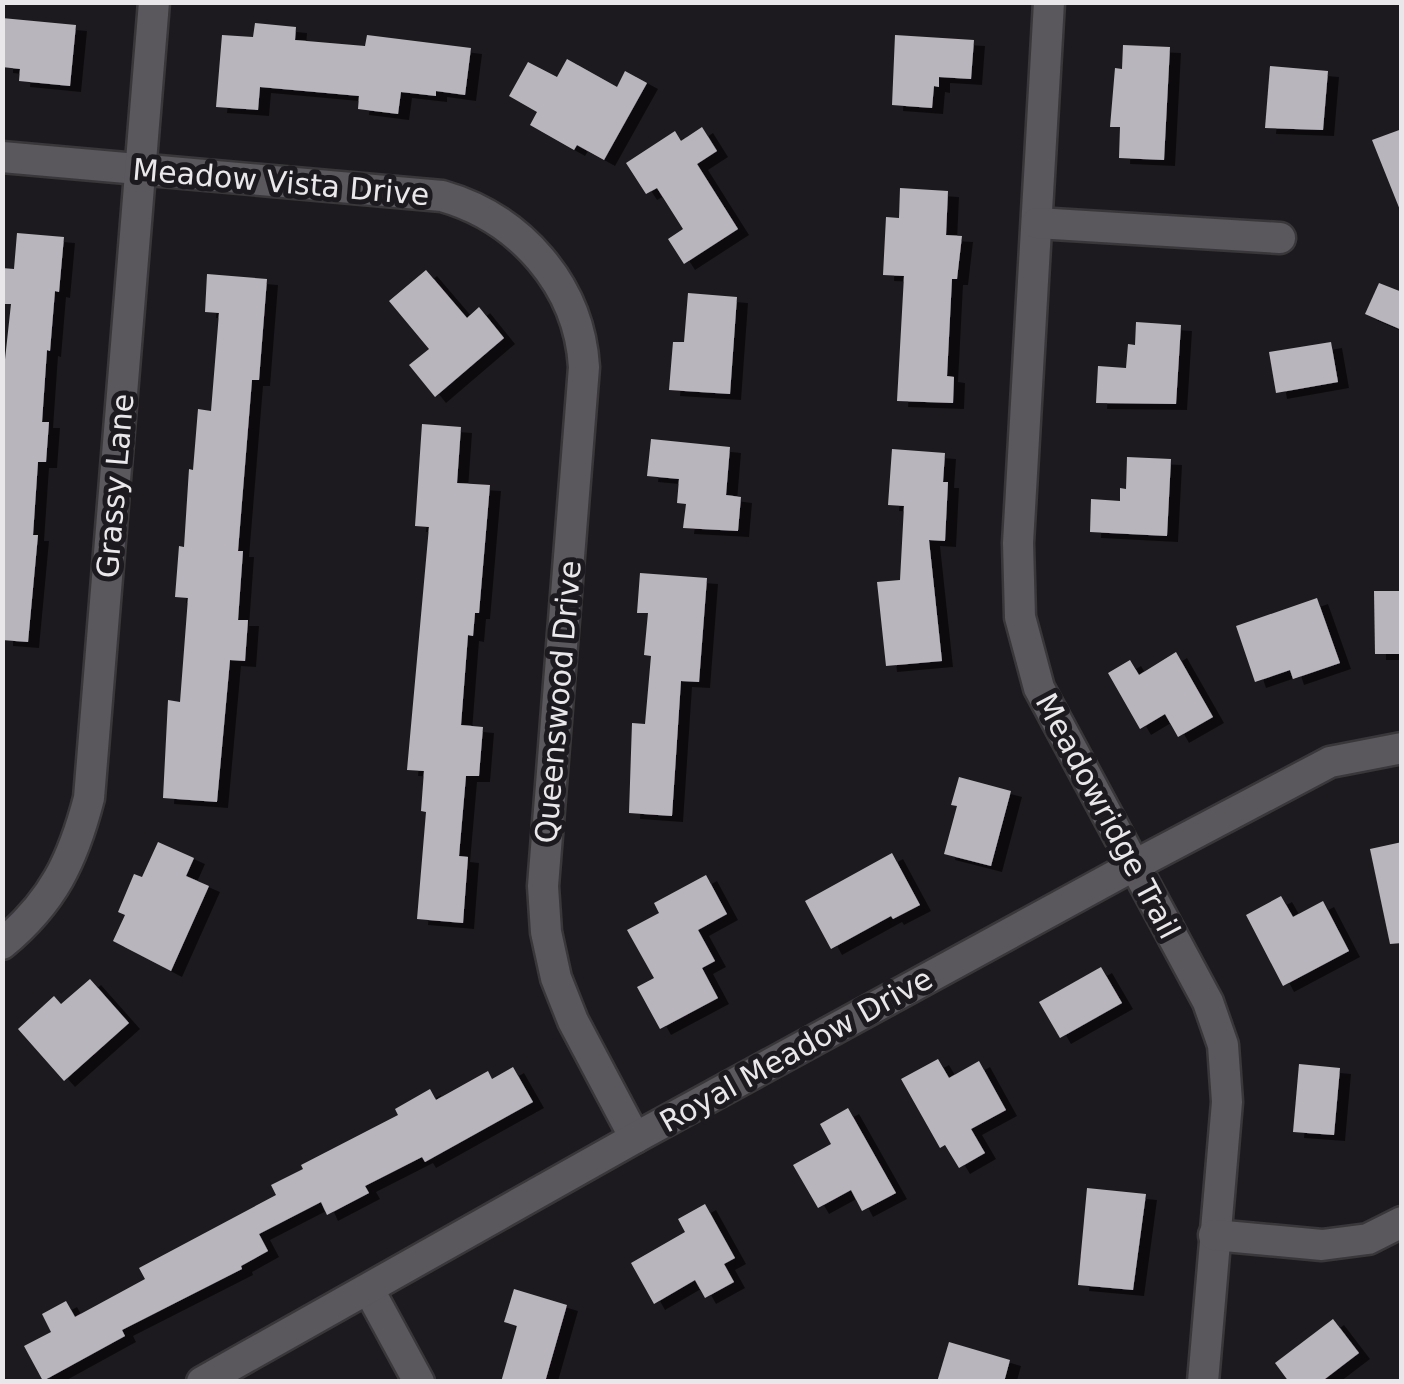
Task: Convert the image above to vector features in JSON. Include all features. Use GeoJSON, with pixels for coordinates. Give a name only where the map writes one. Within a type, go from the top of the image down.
{"type":"FeatureCollection","features":[{"type":"Feature","properties":{"kind":"street","name":"Grassy Lane"},"geometry":{"type":"LineString","coordinates":[[3,944],[60,881],[78,841],[89,798],[154,2]]}},
{"type":"Feature","properties":{"kind":"street","name":"Meadowridge Trail"},"geometry":{"type":"LineString","coordinates":[[1050,2],[1018,542],[1020,617],[1039,688],[1208,1002],[1222,1045],[1226,1102],[1203,1382]]}},
{"type":"Feature","properties":{"kind":"street","name":"Meadow Vista Drive"},"geometry":{"type":"LineString","coordinates":[[2,157],[442,196],[496,219],[540,258]]}},
{"type":"Feature","properties":{"kind":"street"},"geometry":{"type":"LineString","coordinates":[[1037,222],[1280,238]]}},
{"type":"Feature","properties":{"kind":"street","name":"Queenswood Drive"},"geometry":{"type":"LineString","coordinates":[[540,258],[570,308],[584,367],[543,886],[546,932],[567,1007],[635,1138]]}},
{"type":"Feature","properties":{"kind":"street","name":"Royal Meadow Drive"},"geometry":{"type":"LineString","coordinates":[[202,1382],[635,1138],[1133,866],[1330,762],[1402,748]]}},
{"type":"Feature","properties":{"kind":"street"},"geometry":{"type":"LineString","coordinates":[[1214,1235],[1322,1245],[1368,1238],[1402,1222]]}},
{"type":"Feature","properties":{"kind":"street"},"geometry":{"type":"LineString","coordinates":[[369,1290],[419,1382]]}},
{"type":"Feature","properties":{"kind":"building"},"geometry":{"type":"Polygon","coordinates":[[[2,18],[76,25],[70,86],[19,81],[20,69],[2,67],[2,18]]]}},
{"type":"Feature","properties":{"kind":"building"},"geometry":{"type":"Polygon","coordinates":[[[255,23],[296,27],[295,40],[365,46],[367,35],[471,48],[465,95],[401,92],[398,114],[358,109],[359,96],[260,87],[258,110],[216,107],[222,35],[253,37],[255,23]]]}},
{"type":"Feature","properties":{"kind":"building"},"geometry":{"type":"Polygon","coordinates":[[[895,35],[974,40],[971,79],[939,77],[932,108],[892,105],[895,35]]]}},
{"type":"Feature","properties":{"kind":"building"},"geometry":{"type":"Polygon","coordinates":[[[1123,45],[1170,47],[1164,160],[1119,158],[1120,127],[1110,127],[1115,68],[1122,69],[1123,45]]]}},
{"type":"Feature","properties":{"kind":"building"},"geometry":{"type":"Polygon","coordinates":[[[567,59],[617,87],[625,71],[647,83],[604,160],[577,145],[574,150],[530,125],[537,112],[509,96],[528,62],[557,77],[567,59]]]}},
{"type":"Feature","properties":{"kind":"building"},"geometry":{"type":"Polygon","coordinates":[[[1270,66],[1328,71],[1323,130],[1265,128],[1270,66]]]}},
{"type":"Feature","properties":{"kind":"building"},"geometry":{"type":"Polygon","coordinates":[[[702,127],[717,151],[697,164],[738,229],[684,264],[668,239],[683,229],[657,188],[646,194],[626,163],[675,131],[681,141],[702,127]]]}},
{"type":"Feature","properties":{"kind":"building"},"geometry":{"type":"Polygon","coordinates":[[[1402,129],[1402,210],[1400,210],[1372,140],[1402,129]]]}},
{"type":"Feature","properties":{"kind":"building"},"geometry":{"type":"Polygon","coordinates":[[[900,188],[948,191],[946,235],[962,236],[957,279],[952,279],[947,376],[954,377],[953,403],[897,401],[904,276],[883,275],[886,217],[899,218],[900,188]]]}},
{"type":"Feature","properties":{"kind":"building"},"geometry":{"type":"Polygon","coordinates":[[[17,233],[64,237],[59,292],[55,291],[50,351],[47,350],[42,422],[49,422],[46,462],[38,462],[33,535],[38,535],[28,642],[2,640],[2,387],[11,304],[2,304],[2,268],[14,269],[17,233]]]}},
{"type":"Feature","properties":{"kind":"building"},"geometry":{"type":"Polygon","coordinates":[[[426,270],[467,318],[479,307],[504,338],[435,397],[409,365],[429,349],[389,301],[426,270]]]}},
{"type":"Feature","properties":{"kind":"building"},"geometry":{"type":"Polygon","coordinates":[[[207,274],[267,279],[259,380],[252,380],[238,551],[243,551],[238,620],[248,620],[245,661],[230,660],[217,802],[163,798],[168,700],[180,702],[188,598],[175,597],[179,546],[184,547],[198,409],[211,411],[219,313],[205,312],[207,274]]]}},
{"type":"Feature","properties":{"kind":"building"},"geometry":{"type":"Polygon","coordinates":[[[1379,283],[1402,292],[1402,330],[1365,314],[1379,283]]]}},
{"type":"Feature","properties":{"kind":"building"},"geometry":{"type":"Polygon","coordinates":[[[688,293],[737,297],[730,394],[669,390],[673,342],[684,342],[688,293]]]}},
{"type":"Feature","properties":{"kind":"building"},"geometry":{"type":"Polygon","coordinates":[[[1136,322],[1181,325],[1176,404],[1096,403],[1098,366],[1126,368],[1128,344],[1135,345],[1136,322]]]}},
{"type":"Feature","properties":{"kind":"building"},"geometry":{"type":"Polygon","coordinates":[[[1331,342],[1338,382],[1276,393],[1269,352],[1331,342]]]}},
{"type":"Feature","properties":{"kind":"building"},"geometry":{"type":"Polygon","coordinates":[[[422,424],[461,427],[457,483],[490,485],[479,613],[475,613],[473,636],[468,635],[461,725],[483,727],[479,776],[466,776],[459,856],[468,857],[463,923],[417,919],[426,812],[421,811],[424,771],[407,770],[429,527],[415,526],[422,424]]]}},
{"type":"Feature","properties":{"kind":"building"},"geometry":{"type":"Polygon","coordinates":[[[651,439],[730,447],[726,495],[741,497],[738,531],[683,528],[686,504],[677,503],[679,479],[647,476],[651,439]]]}},
{"type":"Feature","properties":{"kind":"building"},"geometry":{"type":"Polygon","coordinates":[[[892,449],[945,453],[945,541],[929,540],[942,661],[886,666],[877,582],[900,580],[904,506],[888,505],[892,449]]]}},
{"type":"Feature","properties":{"kind":"building"},"geometry":{"type":"Polygon","coordinates":[[[1127,457],[1171,459],[1167,536],[1090,532],[1091,499],[1120,501],[1120,488],[1126,489],[1127,457]]]}},
{"type":"Feature","properties":{"kind":"building"},"geometry":{"type":"Polygon","coordinates":[[[640,573],[707,578],[699,682],[681,681],[672,816],[629,813],[632,723],[645,724],[651,656],[644,655],[648,613],[637,613],[640,573]]]}},
{"type":"Feature","properties":{"kind":"building"},"geometry":{"type":"Polygon","coordinates":[[[1374,591],[1402,591],[1402,654],[1375,654],[1374,591]]]}},
{"type":"Feature","properties":{"kind":"building"},"geometry":{"type":"Polygon","coordinates":[[[1317,598],[1340,663],[1293,679],[1290,670],[1255,682],[1236,626],[1317,598]]]}},
{"type":"Feature","properties":{"kind":"building"},"geometry":{"type":"Polygon","coordinates":[[[1176,652],[1213,717],[1178,737],[1165,714],[1140,729],[1108,673],[1130,660],[1139,675],[1176,652]]]}},
{"type":"Feature","properties":{"kind":"building"},"geometry":{"type":"Polygon","coordinates":[[[959,777],[1011,791],[991,866],[944,854],[957,806],[951,805],[959,777]]]}},
{"type":"Feature","properties":{"kind":"building"},"geometry":{"type":"Polygon","coordinates":[[[158,842],[194,858],[186,876],[209,886],[171,971],[113,941],[125,915],[118,912],[134,874],[142,877],[158,842]]]}},
{"type":"Feature","properties":{"kind":"building"},"geometry":{"type":"Polygon","coordinates":[[[1402,842],[1402,943],[1390,944],[1370,849],[1402,842]]]}},
{"type":"Feature","properties":{"kind":"building"},"geometry":{"type":"Polygon","coordinates":[[[892,853],[920,905],[831,949],[805,901],[892,853]]]}},
{"type":"Feature","properties":{"kind":"building"},"geometry":{"type":"Polygon","coordinates":[[[706,875],[727,914],[698,930],[715,961],[702,968],[718,998],[660,1029],[637,987],[654,978],[627,930],[659,913],[654,903],[706,875]]]}},
{"type":"Feature","properties":{"kind":"building"},"geometry":{"type":"Polygon","coordinates":[[[1281,896],[1293,917],[1323,901],[1349,951],[1283,986],[1246,915],[1281,896]]]}},
{"type":"Feature","properties":{"kind":"building"},"geometry":{"type":"Polygon","coordinates":[[[1101,967],[1122,1003],[1060,1038],[1039,1002],[1101,967]]]}},
{"type":"Feature","properties":{"kind":"building"},"geometry":{"type":"Polygon","coordinates":[[[90,979],[129,1023],[64,1081],[18,1029],[54,996],[61,1004],[90,979]]]}},
{"type":"Feature","properties":{"kind":"building"},"geometry":{"type":"Polygon","coordinates":[[[938,1059],[949,1078],[979,1061],[1006,1110],[971,1129],[985,1153],[959,1168],[945,1145],[940,1148],[901,1079],[938,1059]]]}},
{"type":"Feature","properties":{"kind":"building"},"geometry":{"type":"Polygon","coordinates":[[[1299,1064],[1340,1068],[1334,1135],[1293,1132],[1299,1064]]]}},
{"type":"Feature","properties":{"kind":"building"},"geometry":{"type":"Polygon","coordinates":[[[513,1067],[533,1102],[425,1162],[422,1157],[365,1186],[369,1193],[327,1215],[321,1202],[259,1234],[268,1251],[241,1266],[242,1269],[122,1330],[125,1336],[43,1381],[24,1346],[51,1332],[42,1314],[66,1301],[75,1317],[145,1279],[139,1268],[276,1195],[271,1185],[303,1169],[301,1165],[398,1115],[395,1109],[430,1089],[436,1100],[488,1071],[492,1079],[513,1067]]]}},
{"type":"Feature","properties":{"kind":"building"},"geometry":{"type":"Polygon","coordinates":[[[848,1108],[896,1193],[862,1211],[851,1190],[818,1208],[793,1165],[831,1144],[820,1124],[848,1108]]]}},
{"type":"Feature","properties":{"kind":"building"},"geometry":{"type":"Polygon","coordinates":[[[1087,1188],[1146,1194],[1133,1290],[1078,1285],[1087,1188]]]}},
{"type":"Feature","properties":{"kind":"building"},"geometry":{"type":"Polygon","coordinates":[[[705,1204],[735,1258],[724,1264],[734,1282],[705,1298],[695,1280],[654,1304],[631,1263],[685,1232],[678,1219],[705,1204]]]}},
{"type":"Feature","properties":{"kind":"building"},"geometry":{"type":"Polygon","coordinates":[[[514,1289],[567,1305],[545,1382],[501,1382],[517,1326],[504,1322],[514,1289]]]}},
{"type":"Feature","properties":{"kind":"building"},"geometry":{"type":"Polygon","coordinates":[[[1333,1319],[1359,1353],[1321,1382],[1289,1382],[1275,1363],[1333,1319]]]}},
{"type":"Feature","properties":{"kind":"building"},"geometry":{"type":"Polygon","coordinates":[[[949,1342],[1010,1360],[1004,1382],[937,1382],[949,1342]]]}}]}
